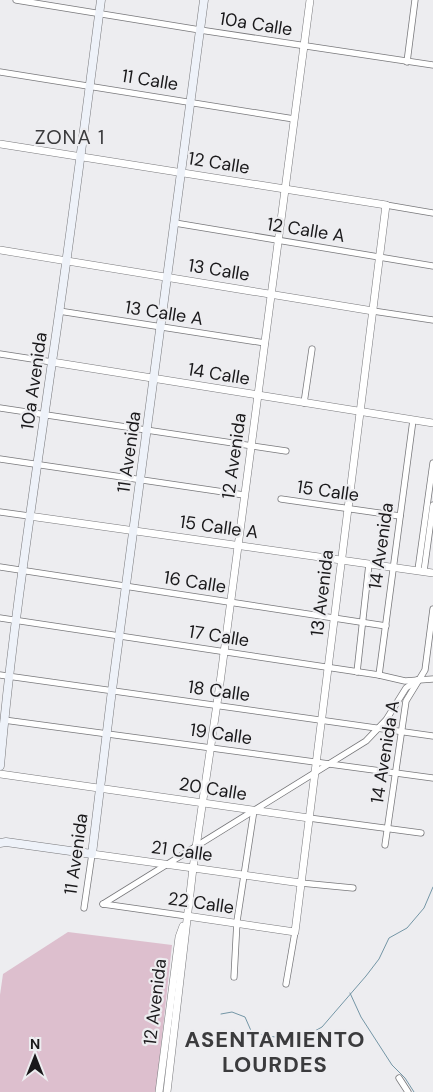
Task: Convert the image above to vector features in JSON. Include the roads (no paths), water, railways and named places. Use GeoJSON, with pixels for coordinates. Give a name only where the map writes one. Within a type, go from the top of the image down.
{"type":"FeatureCollection","features":[{"type":"Feature","properties":{"kind":"main road","name":"10a Avenida"},"geometry":{"type":"LineString","coordinates":[[0,766],[4,720],[4,680],[16,620],[101,0]]}},
{"type":"Feature","properties":{"kind":"main road","name":"11 Avenida"},"geometry":{"type":"LineString","coordinates":[[92,854],[204,0]]}},
{"type":"Feature","properties":{"kind":"main road","name":"21 Calle"},"geometry":{"type":"LineString","coordinates":[[2,841],[92,854]]}},
{"type":"Feature","properties":{"kind":"street","name":"10a Calle"},"geometry":{"type":"LineString","coordinates":[[16,0],[433,66]]}},
{"type":"Feature","properties":{"kind":"street","name":"12 Avenida"},"geometry":{"type":"LineString","coordinates":[[167,1092],[193,868],[217,706],[310,0]]}},
{"type":"Feature","properties":{"kind":"street"},"geometry":{"type":"LineString","coordinates":[[407,62],[415,0]]}},
{"type":"Feature","properties":{"kind":"street","name":"11 Calle"},"geometry":{"type":"LineString","coordinates":[[0,72],[294,118]]}},
{"type":"Feature","properties":{"kind":"street","name":"12 Calle"},"geometry":{"type":"LineString","coordinates":[[0,144],[433,213]]}},
{"type":"Feature","properties":{"kind":"street","name":"13 Avenida"},"geometry":{"type":"LineString","coordinates":[[286,984],[295,932],[386,205]]}},
{"type":"Feature","properties":{"kind":"street","name":"12 Calle A"},"geometry":{"type":"LineString","coordinates":[[174,223],[433,266]]}},
{"type":"Feature","properties":{"kind":"street","name":"13 Calle"},"geometry":{"type":"LineString","coordinates":[[0,250],[433,320]]}},
{"type":"Feature","properties":{"kind":"street","name":"13 Calle A"},"geometry":{"type":"LineString","coordinates":[[59,311],[264,343]]}},
{"type":"Feature","properties":{"kind":"street"},"geometry":{"type":"LineString","coordinates":[[304,403],[312,350]]}},
{"type":"Feature","properties":{"kind":"street","name":"14 Calle"},"geometry":{"type":"LineString","coordinates":[[0,354],[433,423]]}},
{"type":"Feature","properties":{"kind":"street"},"geometry":{"type":"LineString","coordinates":[[0,408],[286,451]]}},
{"type":"Feature","properties":{"kind":"street","name":"14 Avenida"},"geometry":{"type":"LineString","coordinates":[[379,675],[413,420]]}},
{"type":"Feature","properties":{"kind":"street"},"geometry":{"type":"LineString","coordinates":[[0,459],[244,494]]}},
{"type":"Feature","properties":{"kind":"street"},"geometry":{"type":"LineString","coordinates":[[421,571],[433,463]]}},
{"type":"Feature","properties":{"kind":"street","name":"15 Calle"},"geometry":{"type":"LineString","coordinates":[[281,500],[400,516]]}},
{"type":"Feature","properties":{"kind":"street"},"geometry":{"type":"LineString","coordinates":[[421,571],[433,505]]}},
{"type":"Feature","properties":{"kind":"street","name":"15 Calle A"},"geometry":{"type":"LineString","coordinates":[[0,512],[433,573]]}},
{"type":"Feature","properties":{"kind":"street"},"geometry":{"type":"LineString","coordinates":[[358,672],[369,564]]}},
{"type":"Feature","properties":{"kind":"street","name":"16 Calle"},"geometry":{"type":"LineString","coordinates":[[0,567],[386,626]]}},
{"type":"Feature","properties":{"kind":"street","name":"14 Avenida A"},"geometry":{"type":"LineString","coordinates":[[385,845],[406,701],[425,670],[433,609]]}},
{"type":"Feature","properties":{"kind":"street","name":"17 Calle"},"geometry":{"type":"LineString","coordinates":[[0,618],[405,680],[433,679]]}},
{"type":"Feature","properties":{"kind":"street","name":"18 Calle"},"geometry":{"type":"LineString","coordinates":[[4,680],[112,690],[433,736]]}},
{"type":"Feature","properties":{"kind":"street"},"geometry":{"type":"LineString","coordinates":[[166,864],[366,741],[393,711],[406,688],[418,680]]}},
{"type":"Feature","properties":{"kind":"street","name":"19 Calle"},"geometry":{"type":"LineString","coordinates":[[4,720],[433,778]]}},
{"type":"Feature","properties":{"kind":"street","name":"20 Calle"},"geometry":{"type":"LineString","coordinates":[[0,774],[421,833]]}},
{"type":"Feature","properties":{"kind":"street"},"geometry":{"type":"LineString","coordinates":[[234,977],[237,924],[254,810]]}},
{"type":"Feature","properties":{"kind":"street","name":"21 Calle"},"geometry":{"type":"LineString","coordinates":[[92,854],[301,883],[353,888]]}},
{"type":"Feature","properties":{"kind":"street","name":"11 Avenida"},"geometry":{"type":"LineString","coordinates":[[84,908],[92,854]]}},
{"type":"Feature","properties":{"kind":"street","name":"22 Calle"},"geometry":{"type":"LineString","coordinates":[[166,864],[102,904],[295,932]]}},
{"type":"Feature","properties":{"kind":"street","name":"12 Avenida"},"geometry":{"type":"LineString","coordinates":[[159,1092],[179,937],[187,916]]}},
{"type":"Feature","properties":{"kind":"street"},"geometry":{"type":"LineString","coordinates":[[399,1078],[408,1092]]}},
{"type":"Feature","properties":{"kind":"waterway"},"geometry":{"type":"LineString","coordinates":[[221,1014],[232,1012],[245,1017],[252,1033],[281,1038],[302,1038],[322,1027],[379,959],[389,938],[407,928],[424,908],[433,887]]}},
{"type":"Feature","properties":{"kind":"waterway"},"geometry":{"type":"LineString","coordinates":[[350,993],[361,1017],[392,1065],[405,1078],[414,1092]]}},
{"type":"Feature","properties":{"kind":"district","name":"ZONA 1"},"geometry":{"type":"Point","coordinates":[70,137]}},
{"type":"Feature","properties":{"kind":"district","name":"ASENTAMIENTO LOURDES"},"geometry":{"type":"Point","coordinates":[275,1052]}}]}
